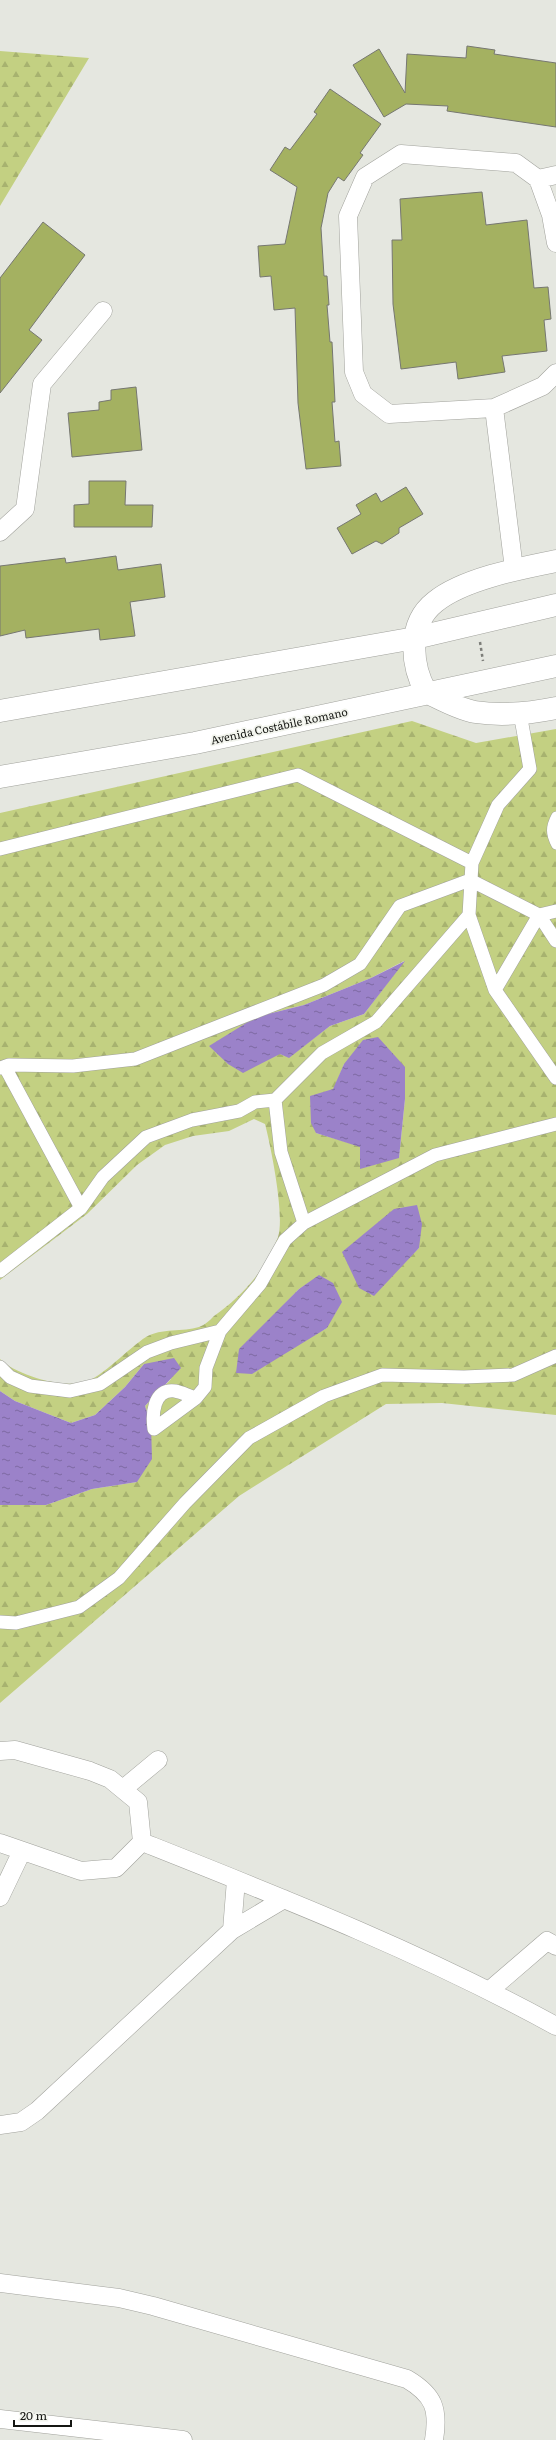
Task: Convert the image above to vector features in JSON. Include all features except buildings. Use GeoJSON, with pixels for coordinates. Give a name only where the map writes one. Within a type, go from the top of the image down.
{"type":"FeatureCollection","features":[{"type":"Feature","properties":{"kind":"main road"},"geometry":{"type":"LineString","coordinates":[[556,561],[514,569],[466,585],[434,602],[423,617],[415,638],[415,668],[426,692],[475,712],[520,713],[556,708]]}},
{"type":"Feature","properties":{"kind":"main road"},"geometry":{"type":"LineString","coordinates":[[0,711],[415,638],[556,605]]}},
{"type":"Feature","properties":{"kind":"main road","name":"Avenida Costábile Romano"},"geometry":{"type":"LineString","coordinates":[[0,777],[195,743],[426,692],[556,666]]}},
{"type":"Feature","properties":{"kind":"street"},"geometry":{"type":"LineString","coordinates":[[556,243],[551,215],[538,179],[516,163],[401,154],[365,177],[348,216],[354,372],[363,394],[389,414],[494,408],[542,386],[556,373]]}},
{"type":"Feature","properties":{"kind":"street"},"geometry":{"type":"LineString","coordinates":[[538,179],[556,174]]}},
{"type":"Feature","properties":{"kind":"street"},"geometry":{"type":"LineString","coordinates":[[0,532],[25,509],[42,384],[103,311]]}},
{"type":"Feature","properties":{"kind":"street"},"geometry":{"type":"LineString","coordinates":[[494,408],[514,569]]}},
{"type":"Feature","properties":{"kind":"street"},"geometry":{"type":"LineString","coordinates":[[520,713],[530,769],[498,805],[472,863],[469,915],[495,990],[556,1078]]}},
{"type":"Feature","properties":{"kind":"street"},"geometry":{"type":"LineString","coordinates":[[0,849],[298,775],[472,863]]}},
{"type":"Feature","properties":{"kind":"street"},"geometry":{"type":"LineString","coordinates":[[81,1208],[2,1067],[73,1066],[135,1059],[324,985],[360,964],[400,906],[470,880],[539,915],[556,941]]}},
{"type":"Feature","properties":{"kind":"street"},"geometry":{"type":"LineString","coordinates":[[495,990],[539,915],[556,912]]}},
{"type":"Feature","properties":{"kind":"street"},"geometry":{"type":"LineString","coordinates":[[0,1270],[81,1208],[103,1177],[146,1137],[192,1120],[239,1111],[255,1102],[275,1100],[322,1053],[376,1022],[469,915]]}},
{"type":"Feature","properties":{"kind":"street"},"geometry":{"type":"LineString","coordinates":[[275,1100],[281,1152],[304,1223]]}},
{"type":"Feature","properties":{"kind":"street"},"geometry":{"type":"LineString","coordinates":[[196,1398],[205,1387],[206,1368],[220,1331],[260,1284],[285,1240],[304,1223],[435,1155],[556,1124]]}},
{"type":"Feature","properties":{"kind":"street"},"geometry":{"type":"LineString","coordinates":[[0,1367],[10,1377],[30,1386],[70,1391],[100,1384],[147,1352],[171,1343],[220,1331]]}},
{"type":"Feature","properties":{"kind":"street"},"geometry":{"type":"LineString","coordinates":[[0,1622],[16,1624],[79,1607],[119,1578],[185,1503],[249,1438],[324,1396],[382,1375],[513,1375],[556,1356]]}},
{"type":"Feature","properties":{"kind":"street"},"geometry":{"type":"LineString","coordinates":[[0,1751],[15,1750],[90,1771],[110,1779],[138,1802],[142,1842]]}},
{"type":"Feature","properties":{"kind":"street"},"geometry":{"type":"LineString","coordinates":[[123,1789],[158,1760]]}},
{"type":"Feature","properties":{"kind":"street"},"geometry":{"type":"LineString","coordinates":[[0,1843],[81,1871],[116,1868],[142,1842]]}},
{"type":"Feature","properties":{"kind":"street"},"geometry":{"type":"LineString","coordinates":[[142,1842],[351,1926],[490,1990],[556,2026]]}},
{"type":"Feature","properties":{"kind":"street"},"geometry":{"type":"LineString","coordinates":[[0,1897],[22,1851]]}},
{"type":"Feature","properties":{"kind":"street"},"geometry":{"type":"LineString","coordinates":[[232,1930],[236,1880]]}},
{"type":"Feature","properties":{"kind":"street"},"geometry":{"type":"LineString","coordinates":[[0,2125],[21,2122],[37,2112],[232,1930],[284,1899]]}},
{"type":"Feature","properties":{"kind":"street"},"geometry":{"type":"LineString","coordinates":[[490,1990],[547,1941],[556,1946]]}},
{"type":"Feature","properties":{"kind":"street"},"geometry":{"type":"LineString","coordinates":[[0,2282],[119,2298],[407,2379],[424,2389],[434,2405],[436,2428],[434,2440]]}},
{"type":"Feature","properties":{"kind":"street"},"geometry":{"type":"LineString","coordinates":[[0,2420],[183,2440]]}},
{"type":"Feature","properties":{"kind":"lane"},"geometry":{"type":"LineString","coordinates":[[556,816],[552,824],[550,834],[556,845]]}},
{"type":"Feature","properties":{"kind":"green space"},"geometry":{"type":"Polygon","coordinates":[[[0,51],[89,58],[0,206],[0,51]]]}},
{"type":"Feature","properties":{"kind":"green space"},"geometry":{"type":"Polygon","coordinates":[[[412,721],[476,743],[556,729],[556,1415],[442,1403],[386,1404],[239,1496],[0,1703],[0,1505],[46,1505],[92,1489],[137,1482],[151,1424],[145,1406],[171,1379],[144,1364],[125,1387],[95,1415],[71,1423],[15,1401],[0,1391],[0,1359],[7,1365],[17,1370],[40,1379],[65,1384],[76,1384],[85,1382],[99,1375],[139,1342],[152,1334],[201,1326],[234,1300],[260,1271],[278,1237],[280,1214],[274,1164],[265,1124],[254,1119],[229,1131],[193,1136],[165,1145],[137,1165],[87,1214],[0,1280],[0,813],[412,721]],[[404,961],[371,978],[304,1005],[256,1017],[280,1054],[289,1057],[330,1026],[364,1014],[404,961]],[[344,1064],[316,1133],[399,1158],[405,1099],[405,1067],[344,1064]],[[362,1236],[343,1252],[399,1267],[419,1248],[362,1236]],[[319,1276],[299,1289],[277,1312],[289,1349],[327,1328],[319,1276]]]}},
{"type":"Feature","properties":{"kind":"water"},"geometry":{"type":"Polygon","coordinates":[[[405,961],[364,1014],[330,1026],[289,1058],[280,1054],[243,1073],[228,1064],[209,1046],[256,1017],[304,1005],[371,978],[405,961]]]}},
{"type":"Feature","properties":{"kind":"water"},"geometry":{"type":"Polygon","coordinates":[[[378,1037],[405,1067],[405,1099],[399,1158],[360,1169],[360,1147],[316,1133],[311,1123],[310,1096],[333,1089],[344,1064],[363,1040],[378,1037]]]}},
{"type":"Feature","properties":{"kind":"water"},"geometry":{"type":"Polygon","coordinates":[[[417,1205],[422,1224],[419,1248],[374,1296],[359,1288],[342,1252],[394,1209],[417,1205]]]}},
{"type":"Feature","properties":{"kind":"water"},"geometry":{"type":"Polygon","coordinates":[[[319,1275],[333,1283],[342,1302],[327,1328],[252,1374],[236,1373],[239,1349],[299,1289],[319,1275]]]}},
{"type":"Feature","properties":{"kind":"water"},"geometry":{"type":"Polygon","coordinates":[[[174,1358],[181,1368],[145,1406],[151,1424],[152,1459],[137,1482],[92,1489],[46,1505],[0,1505],[0,1391],[15,1401],[71,1423],[95,1415],[125,1387],[144,1364],[174,1358]]]}}]}
